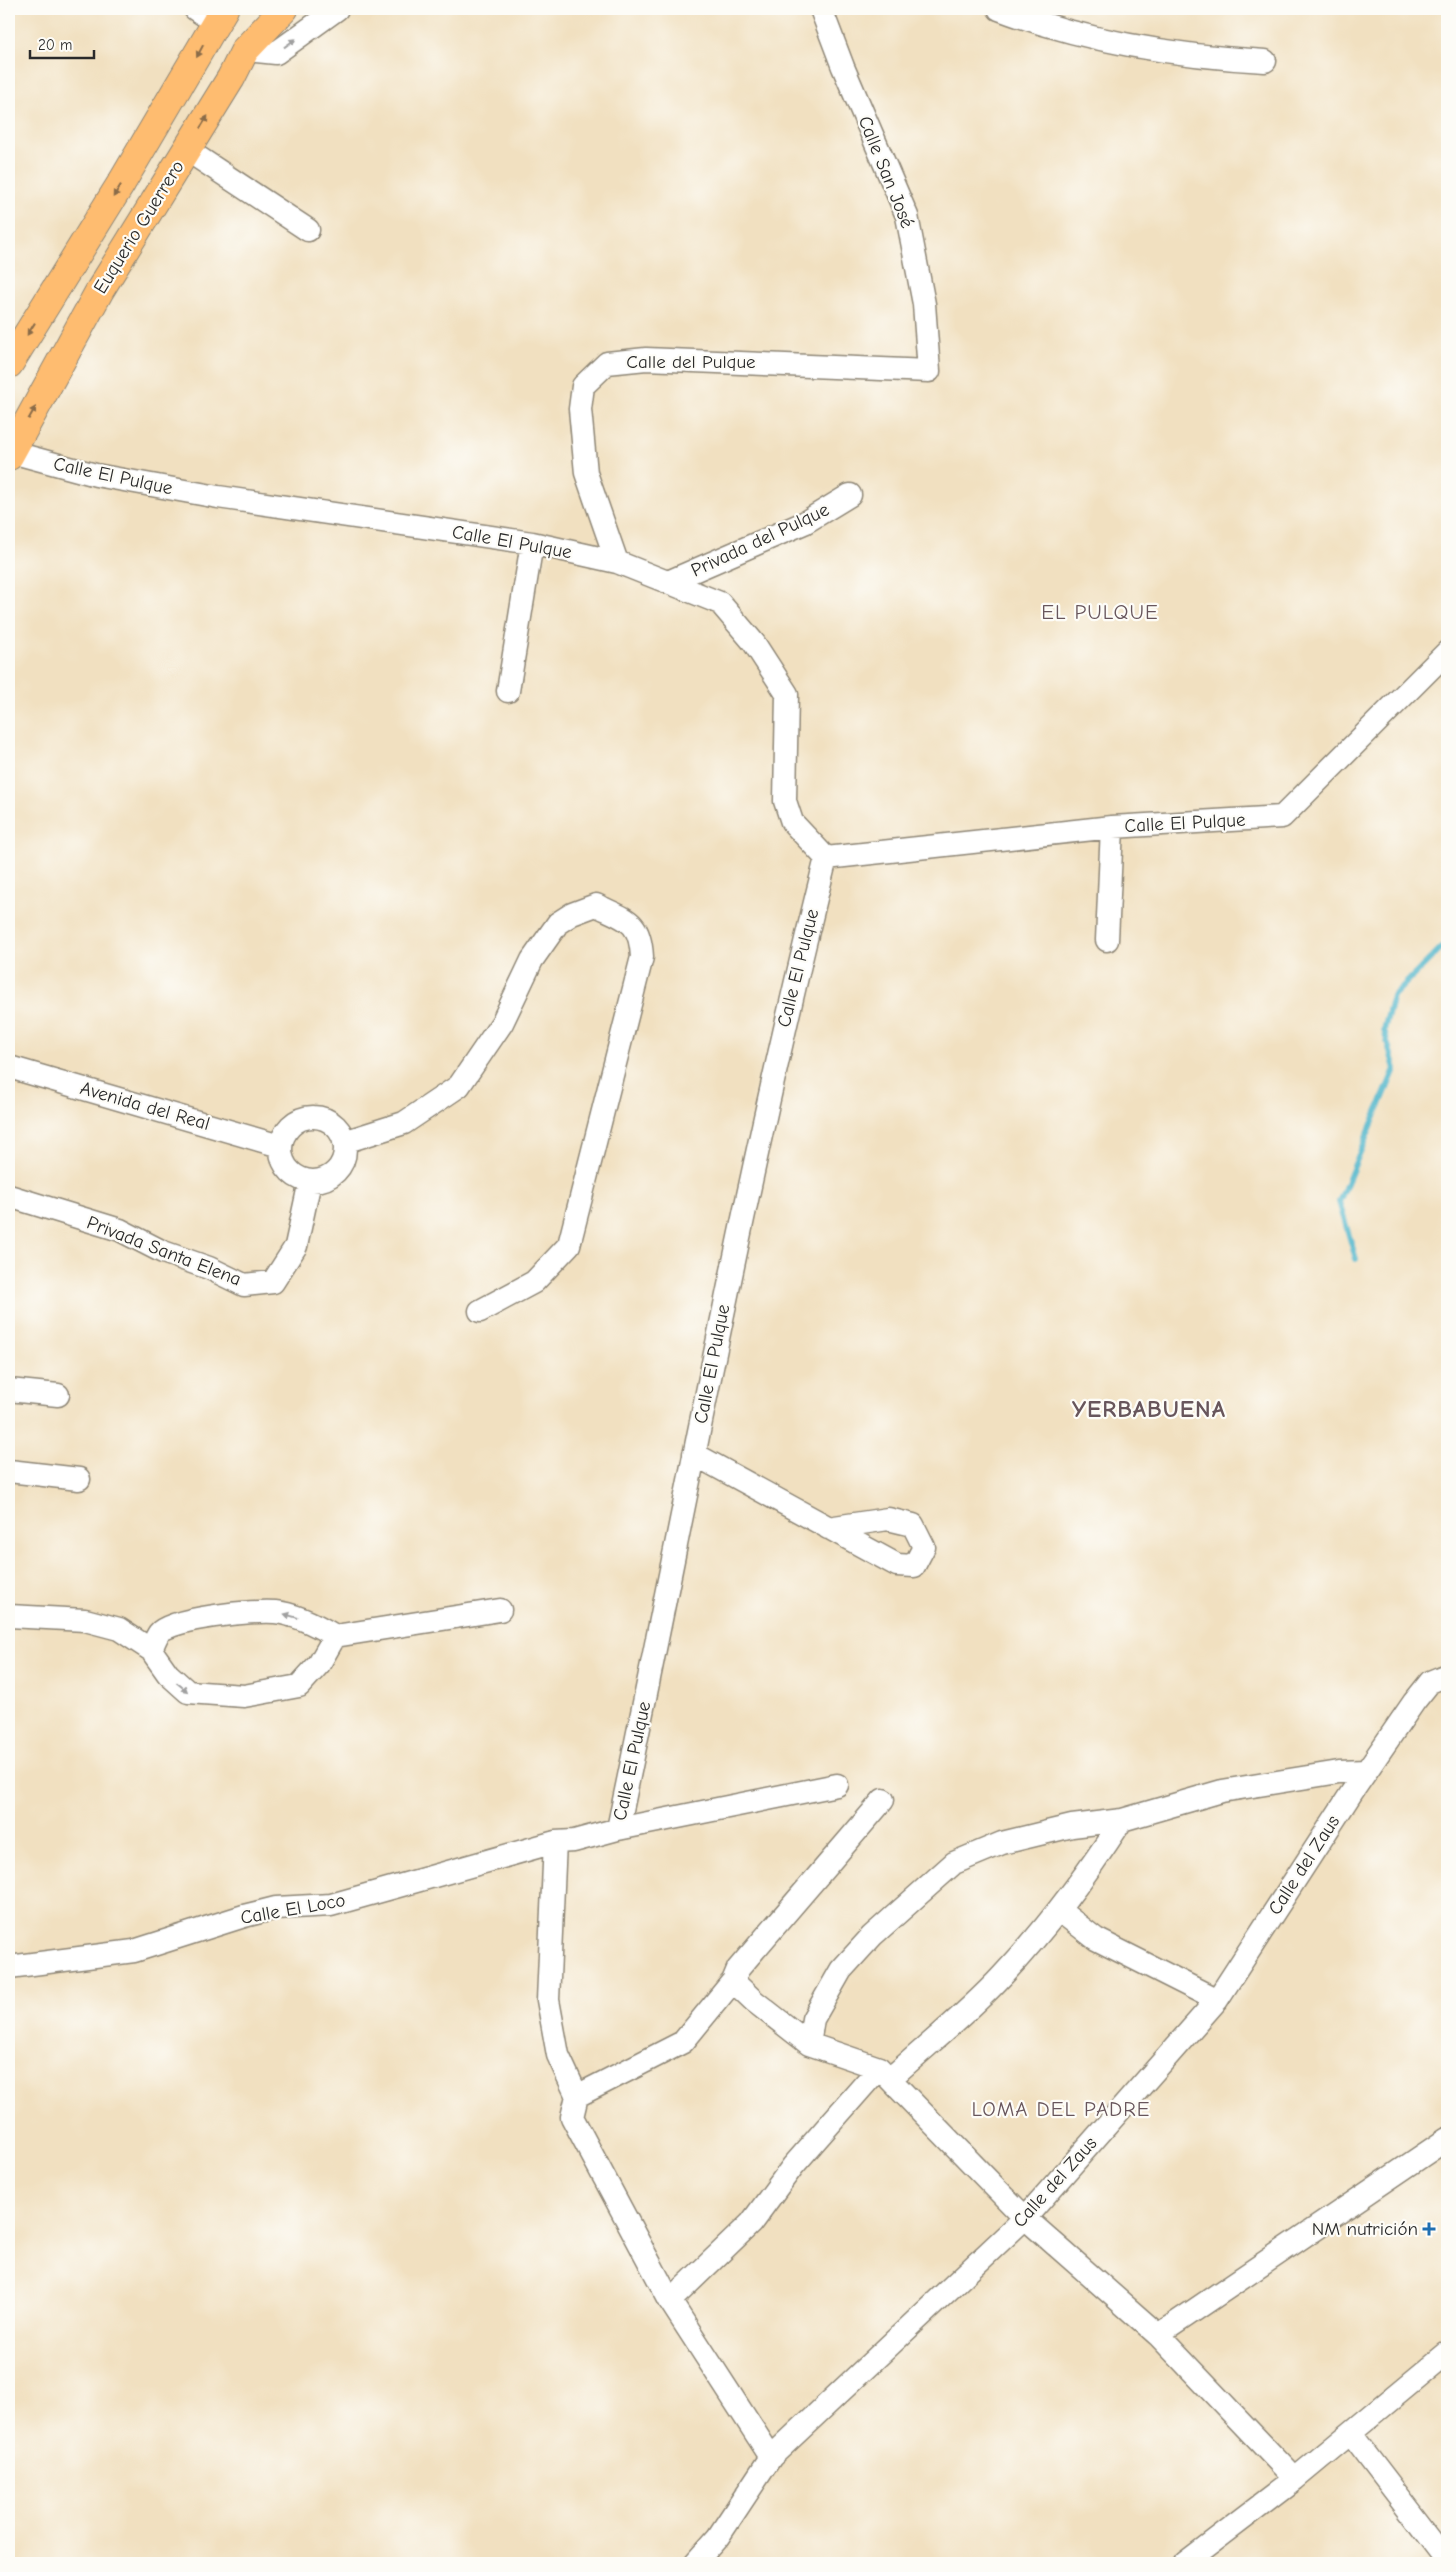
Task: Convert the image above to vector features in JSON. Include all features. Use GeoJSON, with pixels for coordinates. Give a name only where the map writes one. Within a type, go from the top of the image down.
{"type":"FeatureCollection","features":[{"type":"Feature","properties":{"kind":"main road","name":"Euquerio Guerrero"},"geometry":{"type":"LineString","coordinates":[[10,454],[100,290],[231,78],[245,50],[284,9]]}},
{"type":"Feature","properties":{"kind":"main road","name":"Euquerio Guerrero"},"geometry":{"type":"LineString","coordinates":[[9,364],[122,182],[211,13]]}},
{"type":"Feature","properties":{"kind":"street"},"geometry":{"type":"LineString","coordinates":[[245,50],[276,53],[337,9]]}},
{"type":"Feature","properties":{"kind":"street","name":"Calle San José"},"geometry":{"type":"LineString","coordinates":[[821,9],[843,67],[907,216],[924,304],[929,371]]}},
{"type":"Feature","properties":{"kind":"street"},"geometry":{"type":"LineString","coordinates":[[999,9],[1046,26],[1131,45],[1204,57],[1265,61]]}},
{"type":"Feature","properties":{"kind":"street"},"geometry":{"type":"LineString","coordinates":[[187,150],[308,230]]}},
{"type":"Feature","properties":{"kind":"street","name":"Calle del Pulque"},"geometry":{"type":"LineString","coordinates":[[617,562],[586,473],[580,410],[582,386],[607,363],[646,359],[929,371]]}},
{"type":"Feature","properties":{"kind":"street","name":"Calle El Pulque"},"geometry":{"type":"LineString","coordinates":[[10,454],[96,475],[190,492],[532,543],[617,562],[720,603],[754,643],[787,694],[785,801],[792,822],[826,858]]}},
{"type":"Feature","properties":{"kind":"street","name":"Privada del Pulque"},"geometry":{"type":"LineString","coordinates":[[668,582],[804,523],[850,495]]}},
{"type":"Feature","properties":{"kind":"street"},"geometry":{"type":"LineString","coordinates":[[508,691],[532,543]]}},
{"type":"Feature","properties":{"kind":"street","name":"Calle El Pulque"},"geometry":{"type":"LineString","coordinates":[[826,858],[1112,827],[1282,817],[1447,652]]}},
{"type":"Feature","properties":{"kind":"street"},"geometry":{"type":"LineString","coordinates":[[1107,940],[1112,827]]}},
{"type":"Feature","properties":{"kind":"street","name":"Calle El Pulque"},"geometry":{"type":"LineString","coordinates":[[565,1841],[618,1829],[726,1290],[787,1011],[826,858]]}},
{"type":"Feature","properties":{"kind":"street"},"geometry":{"type":"LineString","coordinates":[[344,1142],[404,1123],[459,1086],[502,1023],[532,960],[558,923],[572,914],[596,905],[632,923],[641,939],[642,957],[569,1245],[534,1282],[480,1311]]}},
{"type":"Feature","properties":{"kind":"street","name":"Avenida del Real"},"geometry":{"type":"LineString","coordinates":[[9,1067],[280,1146]]}},
{"type":"Feature","properties":{"kind":"street"},"geometry":{"type":"LineString","coordinates":[[319,1117],[335,1126],[344,1142],[344,1157],[337,1170],[325,1179],[310,1181],[294,1175],[283,1163],[280,1146],[286,1129],[301,1118],[319,1117]]}},
{"type":"Feature","properties":{"kind":"street","name":"Privada Santa Elena"},"geometry":{"type":"LineString","coordinates":[[9,1196],[120,1230],[163,1252],[209,1268],[244,1285],[273,1282],[296,1246],[310,1181]]}},
{"type":"Feature","properties":{"kind":"street"},"geometry":{"type":"LineString","coordinates":[[9,1390],[58,1395]]}},
{"type":"Feature","properties":{"kind":"street"},"geometry":{"type":"LineString","coordinates":[[694,1454],[828,1528]]}},
{"type":"Feature","properties":{"kind":"street"},"geometry":{"type":"LineString","coordinates":[[9,1471],[79,1479]]}},
{"type":"Feature","properties":{"kind":"street"},"geometry":{"type":"LineString","coordinates":[[151,1650],[160,1632],[177,1622],[217,1616],[275,1612],[314,1623],[335,1636],[426,1624],[500,1610]]}},
{"type":"Feature","properties":{"kind":"street"},"geometry":{"type":"LineString","coordinates":[[9,1616],[85,1620],[120,1630],[151,1650],[168,1674],[188,1692],[244,1696],[299,1686],[319,1664],[335,1636]]}},
{"type":"Feature","properties":{"kind":"street","name":"Calle del Zaus"},"geometry":{"type":"LineString","coordinates":[[695,2563],[718,2537],[771,2456],[1025,2218],[1217,2000],[1366,1771],[1430,1682],[1447,1675]]}},
{"type":"Feature","properties":{"kind":"street"},"geometry":{"type":"LineString","coordinates":[[809,2044],[813,2019],[841,1970],[872,1936],[954,1863],[1002,1843],[1072,1826],[1122,1820],[1222,1790],[1339,1772],[1366,1771]]}},
{"type":"Feature","properties":{"kind":"street"},"geometry":{"type":"LineString","coordinates":[[618,1829],[837,1785]]}},
{"type":"Feature","properties":{"kind":"street"},"geometry":{"type":"LineString","coordinates":[[577,2096],[683,2042],[734,1982],[738,1969],[883,1800]]}},
{"type":"Feature","properties":{"kind":"street"},"geometry":{"type":"LineString","coordinates":[[670,2300],[751,2223],[793,2166],[885,2073],[1000,1978],[1060,1911],[1093,1866],[1122,1820]]}},
{"type":"Feature","properties":{"kind":"street"},"geometry":{"type":"LineString","coordinates":[[565,1841],[548,2000],[558,2055],[577,2096],[572,2117],[670,2300],[771,2456]]}},
{"type":"Feature","properties":{"kind":"street","name":"Calle El Loco"},"geometry":{"type":"LineString","coordinates":[[9,1967],[134,1951],[244,1916],[276,1908],[331,1905],[565,1841]]}},
{"type":"Feature","properties":{"kind":"street"},"geometry":{"type":"LineString","coordinates":[[1060,1911],[1096,1939],[1217,2000]]}},
{"type":"Feature","properties":{"kind":"street"},"geometry":{"type":"LineString","coordinates":[[734,1982],[754,2001],[809,2044],[885,2073],[1025,2218],[1158,2335],[1295,2480]]}},
{"type":"Feature","properties":{"kind":"street"},"geometry":{"type":"LineString","coordinates":[[1158,2335],[1447,2139]]}},
{"type":"Feature","properties":{"kind":"street"},"geometry":{"type":"LineString","coordinates":[[1185,2563],[1295,2480],[1446,2357]]}},
{"type":"Feature","properties":{"kind":"street"},"geometry":{"type":"LineString","coordinates":[[1350,2434],[1443,2554]]}},
{"type":"Feature","properties":{"kind":"waterway"},"geometry":{"type":"LineString","coordinates":[[1356,1259],[1339,1202],[1395,1069],[1384,1030],[1393,996],[1447,942]]}},
{"type":"Feature","properties":{"kind":"place","name":"NM nutrición"},"geometry":{"type":"Point","coordinates":[1429,2229]}},
{"type":"Feature","properties":{"kind":"district","name":"EL PULQUE"},"geometry":{"type":"Point","coordinates":[1100,612]}},
{"type":"Feature","properties":{"kind":"district","name":"YERBABUENA"},"geometry":{"type":"Point","coordinates":[1149,1409]}},
{"type":"Feature","properties":{"kind":"district","name":"LOMA DEL PADRE"},"geometry":{"type":"Point","coordinates":[1061,2109]}}]}
